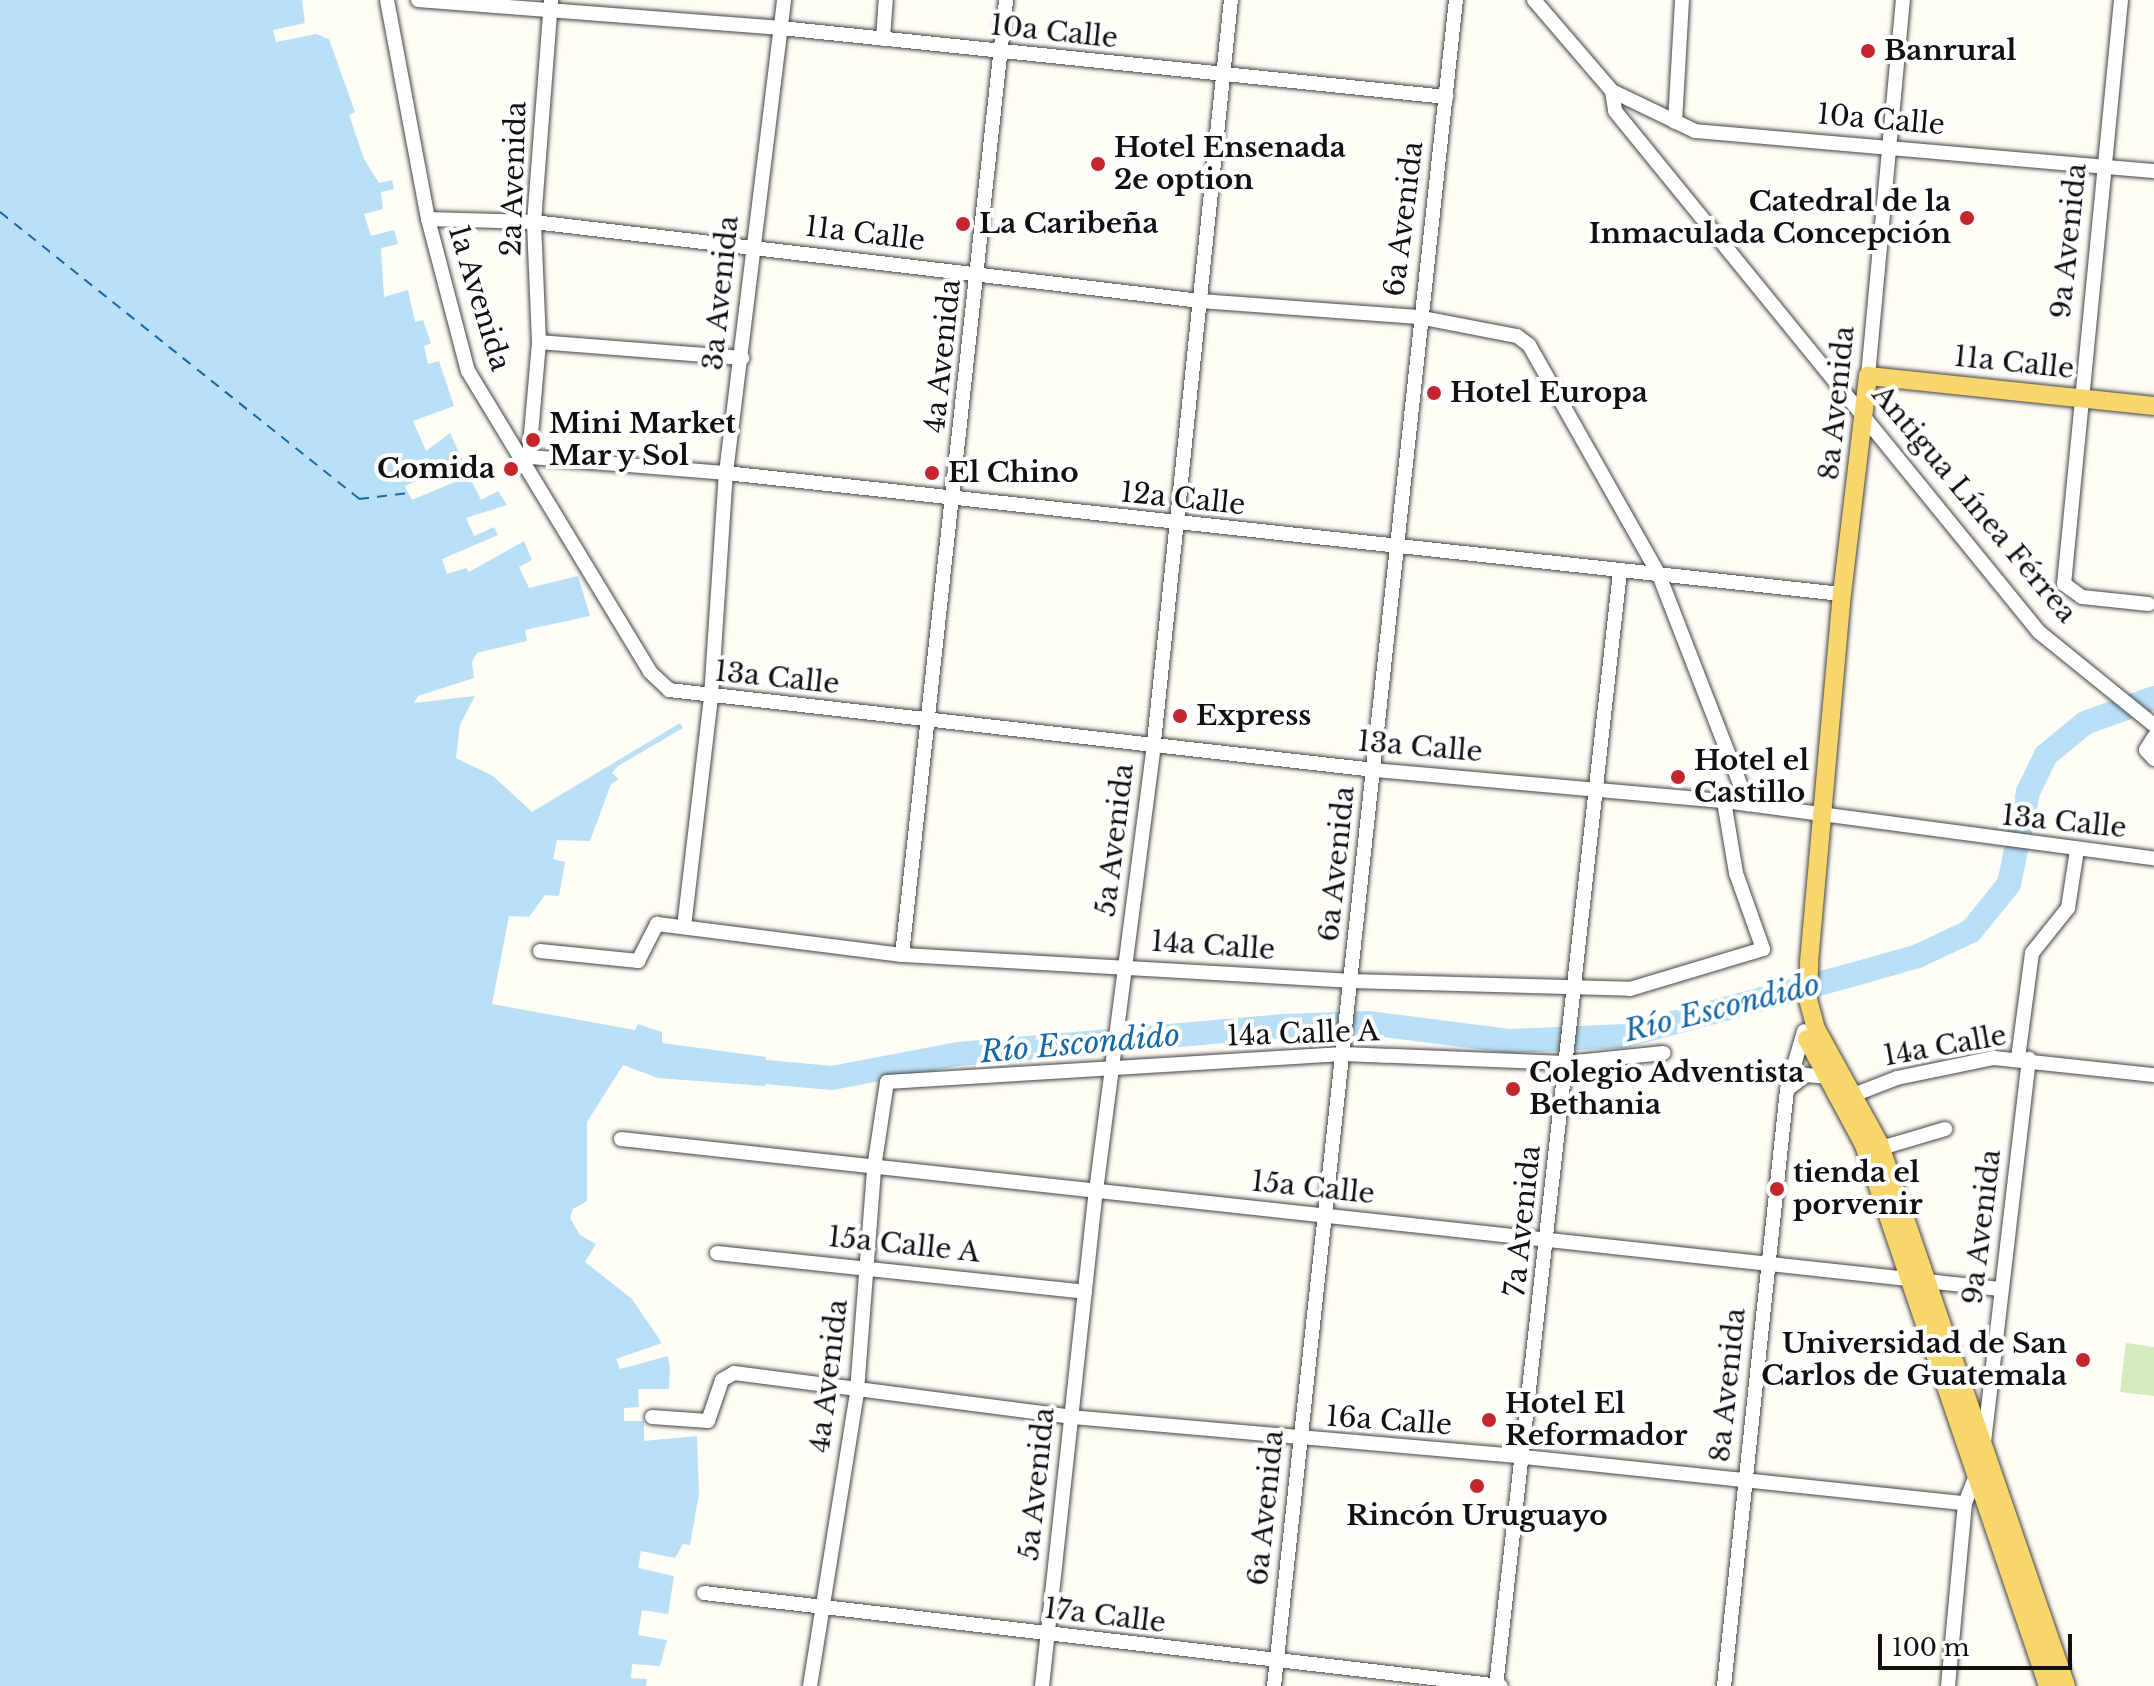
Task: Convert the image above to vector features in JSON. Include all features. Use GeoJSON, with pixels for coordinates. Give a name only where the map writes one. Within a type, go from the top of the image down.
{"type":"FeatureCollection","features":[{"type":"Feature","properties":{"kind":"main road","name":"8a Avenida"},"geometry":{"type":"LineString","coordinates":[[1848,1095],[1827,1077],[1804,1031],[1803,999],[1842,594],[1866,415],[1868,376]]}},
{"type":"Feature","properties":{"kind":"main road","name":"11a Calle"},"geometry":{"type":"LineString","coordinates":[[1868,376],[2154,406]]}},
{"type":"Feature","properties":{"kind":"main road","name":"8a Avenida"},"geometry":{"type":"LineString","coordinates":[[1803,999],[1821,1045],[1848,1095]]}},
{"type":"Feature","properties":{"kind":"main road"},"geometry":{"type":"LineString","coordinates":[[1848,1095],[1881,1148],[1975,1479],[2048,1686]]}},
{"type":"Feature","properties":{"kind":"main road"},"geometry":{"type":"LineString","coordinates":[[1848,1095],[1864,1145],[1984,1448],[2066,1686]]}},
{"type":"Feature","properties":{"kind":"street","name":"1a Avenida"},"geometry":{"type":"LineString","coordinates":[[387,0],[428,219],[468,371],[524,456],[650,672],[681,694]]}},
{"type":"Feature","properties":{"kind":"street","name":"10a Calle"},"geometry":{"type":"LineString","coordinates":[[418,0],[551,5],[1446,97]]}},
{"type":"Feature","properties":{"kind":"street","name":"3a Avenida"},"geometry":{"type":"LineString","coordinates":[[684,927],[711,697],[726,473],[742,358],[750,248],[784,0]]}},
{"type":"Feature","properties":{"kind":"street"},"geometry":{"type":"LineString","coordinates":[[883,39],[886,0]]}},
{"type":"Feature","properties":{"kind":"street","name":"4a Avenida"},"geometry":{"type":"LineString","coordinates":[[902,955],[931,722],[1006,0]]}},
{"type":"Feature","properties":{"kind":"street","name":"5a Avenida"},"geometry":{"type":"LineString","coordinates":[[1042,1686],[1096,1191],[1122,1009],[1154,742],[1231,0]]}},
{"type":"Feature","properties":{"kind":"street","name":"6a Avenida"},"geometry":{"type":"LineString","coordinates":[[1274,1686],[1349,986],[1400,548],[1418,317],[1456,0]]}},
{"type":"Feature","properties":{"kind":"street","name":"Antigua Línea Férrea"},"geometry":{"type":"LineString","coordinates":[[1534,0],[1612,91],[1615,111],[1866,415],[2039,632],[2125,697],[2154,725]]}},
{"type":"Feature","properties":{"kind":"street"},"geometry":{"type":"LineString","coordinates":[[1675,122],[1682,0]]}},
{"type":"Feature","properties":{"kind":"street","name":"8a Avenida"},"geometry":{"type":"LineString","coordinates":[[1868,376],[1892,146],[1903,0]]}},
{"type":"Feature","properties":{"kind":"street","name":"9a Avenida"},"geometry":{"type":"LineString","coordinates":[[2121,0],[2079,398],[2064,584],[2082,597],[2149,604]]}},
{"type":"Feature","properties":{"kind":"street","name":"2a Avenida"},"geometry":{"type":"LineString","coordinates":[[524,456],[539,342],[534,222],[551,5]]}},
{"type":"Feature","properties":{"kind":"street","name":"10a Calle"},"geometry":{"type":"LineString","coordinates":[[1612,91],[1695,131],[2154,171]]}},
{"type":"Feature","properties":{"kind":"street","name":"11a Calle"},"geometry":{"type":"LineString","coordinates":[[428,219],[534,222],[1200,301],[1418,317],[1508,333],[1529,345],[1659,575]]}},
{"type":"Feature","properties":{"kind":"street"},"geometry":{"type":"LineString","coordinates":[[539,342],[742,358]]}},
{"type":"Feature","properties":{"kind":"street","name":"12a Calle"},"geometry":{"type":"LineString","coordinates":[[524,456],[726,473],[954,501],[1842,594]]}},
{"type":"Feature","properties":{"kind":"street","name":"7a Avenida"},"geometry":{"type":"LineString","coordinates":[[1498,1686],[1620,571]]}},
{"type":"Feature","properties":{"kind":"street"},"geometry":{"type":"LineString","coordinates":[[1659,575],[1748,804]]}},
{"type":"Feature","properties":{"kind":"street","name":"13a Calle"},"geometry":{"type":"LineString","coordinates":[[681,694],[931,722],[1154,742],[1374,770],[1594,787],[1724,801],[1821,812],[1982,839],[2154,858]]}},
{"type":"Feature","properties":{"kind":"street"},"geometry":{"type":"LineString","coordinates":[[2154,737],[2146,750],[2154,759]]}},
{"type":"Feature","properties":{"kind":"street","name":"14a Calle"},"geometry":{"type":"LineString","coordinates":[[540,951],[638,961],[657,924],[902,955],[1125,967],[1349,986],[1573,991],[1650,985],[1760,952],[1763,939],[1736,873],[1724,801]]}},
{"type":"Feature","properties":{"kind":"street","name":"9a Avenida"},"geometry":{"type":"LineString","coordinates":[[1948,1686],[1965,1503],[1984,1448],[2032,953],[2068,908],[2072,849]]}},
{"type":"Feature","properties":{"kind":"street","name":"8a Avenida"},"geometry":{"type":"LineString","coordinates":[[1724,1686],[1787,1090],[1804,1031]]}},
{"type":"Feature","properties":{"kind":"street","name":"14a Calle A"},"geometry":{"type":"LineString","coordinates":[[898,1079],[1113,1063],[1343,1052],[1566,1058],[1663,1053]]}},
{"type":"Feature","properties":{"kind":"street","name":"14a Calle"},"geometry":{"type":"LineString","coordinates":[[1848,1095],[1925,1070],[2023,1058],[2154,1075]]}},
{"type":"Feature","properties":{"kind":"street"},"geometry":{"type":"LineString","coordinates":[[1787,1090],[1806,1075],[1827,1077]]}},
{"type":"Feature","properties":{"kind":"street","name":"4a Avenida"},"geometry":{"type":"LineString","coordinates":[[810,1686],[857,1391],[882,1090],[898,1079]]}},
{"type":"Feature","properties":{"kind":"street"},"geometry":{"type":"LineString","coordinates":[[1881,1148],[1945,1129]]}},
{"type":"Feature","properties":{"kind":"street","name":"15a Calle"},"geometry":{"type":"LineString","coordinates":[[621,1139],[1548,1237],[2000,1289]]}},
{"type":"Feature","properties":{"kind":"street","name":"15a Calle A"},"geometry":{"type":"LineString","coordinates":[[717,1253],[867,1266],[1085,1292]]}},
{"type":"Feature","properties":{"kind":"street","name":"16a Calle"},"geometry":{"type":"LineString","coordinates":[[652,1417],[708,1421],[722,1380],[734,1373],[1071,1417],[1299,1440],[1524,1457],[1965,1503]]}},
{"type":"Feature","properties":{"kind":"street","name":"17a Calle"},"geometry":{"type":"LineString","coordinates":[[704,1593],[1498,1686]]}},
{"type":"Feature","properties":{"kind":"green space"},"geometry":{"type":"Polygon","coordinates":[[[2126,1343],[2154,1347],[2154,1396],[2120,1392],[2126,1343]]]}},
{"type":"Feature","properties":{"kind":"water"},"geometry":{"type":"Polygon","coordinates":[[[0,0],[302,0],[305,23],[273,30],[276,42],[316,34],[329,39],[355,112],[349,115],[364,159],[379,183],[392,180],[394,189],[381,192],[383,209],[364,214],[371,236],[394,230],[398,244],[381,248],[384,297],[408,290],[415,322],[423,320],[431,343],[424,346],[428,364],[439,361],[454,406],[413,421],[426,451],[450,433],[463,461],[406,487],[412,500],[469,476],[481,500],[498,491],[507,505],[466,518],[474,536],[494,527],[498,535],[442,559],[447,574],[466,568],[469,572],[524,541],[532,560],[519,567],[529,588],[578,576],[590,616],[525,630],[527,641],[477,653],[472,662],[474,678],[418,696],[414,703],[475,696],[460,725],[456,758],[493,776],[532,812],[680,723],[683,728],[618,766],[612,773],[619,779],[611,784],[590,841],[557,840],[553,859],[565,862],[559,896],[545,895],[529,917],[509,916],[492,1004],[635,1030],[638,1024],[662,1032],[662,1043],[766,1057],[765,1086],[658,1078],[623,1065],[587,1122],[587,1201],[573,1209],[570,1218],[580,1235],[596,1244],[585,1262],[632,1299],[662,1343],[616,1359],[620,1369],[668,1356],[670,1368],[669,1389],[638,1389],[639,1407],[624,1408],[624,1421],[644,1421],[644,1441],[697,1436],[699,1494],[690,1545],[683,1544],[675,1558],[641,1551],[638,1568],[674,1576],[668,1614],[642,1610],[638,1635],[667,1640],[660,1666],[632,1664],[631,1678],[647,1679],[646,1686],[0,1686],[0,0]]]}},
{"type":"Feature","properties":{"kind":"pier"},"geometry":{"type":"Polygon","coordinates":[[[467,459],[411,488],[410,496],[405,486],[467,459]]]}},
{"type":"Feature","properties":{"kind":"waterway","name":"Río Escondido"},"geometry":{"type":"LineString","coordinates":[[766,1072],[832,1078],[958,1054],[1282,1026],[1368,1023],[1511,1041],[1624,1036],[1848,976],[1918,956],[1971,931],[2009,884],[2028,792],[2046,755],[2085,723],[2154,698]]}},
{"type":"Feature","properties":{"kind":"ferry route"},"geometry":{"type":"LineString","coordinates":[[0,212],[359,499],[409,493]]}},
{"type":"Feature","properties":{"kind":"place","name":"Banrural"},"geometry":{"type":"Point","coordinates":[1868,51]}},
{"type":"Feature","properties":{"kind":"place","name":"Hotel Ensenada 2e option"},"geometry":{"type":"Point","coordinates":[1098,164]}},
{"type":"Feature","properties":{"kind":"place","name":"Catedral de la Inmaculada Concepción"},"geometry":{"type":"Point","coordinates":[1967,218]}},
{"type":"Feature","properties":{"kind":"place","name":"La Caribeña"},"geometry":{"type":"Point","coordinates":[963,224]}},
{"type":"Feature","properties":{"kind":"place","name":"Hotel Europa"},"geometry":{"type":"Point","coordinates":[1434,393]}},
{"type":"Feature","properties":{"kind":"place","name":"Mini Market Mar y Sol"},"geometry":{"type":"Point","coordinates":[533,440]}},
{"type":"Feature","properties":{"kind":"place","name":"Comida"},"geometry":{"type":"Point","coordinates":[511,469]}},
{"type":"Feature","properties":{"kind":"place","name":"El Chino"},"geometry":{"type":"Point","coordinates":[932,473]}},
{"type":"Feature","properties":{"kind":"place","name":"Express"},"geometry":{"type":"Point","coordinates":[1180,716]}},
{"type":"Feature","properties":{"kind":"place","name":"Hotel el Castillo"},"geometry":{"type":"Point","coordinates":[1678,777]}},
{"type":"Feature","properties":{"kind":"place","name":"Colegio Adventista Bethania"},"geometry":{"type":"Point","coordinates":[1513,1089]}},
{"type":"Feature","properties":{"kind":"place","name":"tienda el porvenir"},"geometry":{"type":"Point","coordinates":[1777,1189]}},
{"type":"Feature","properties":{"kind":"place","name":"Universidad de San Carlos de Guatemala"},"geometry":{"type":"Point","coordinates":[2083,1360]}},
{"type":"Feature","properties":{"kind":"place","name":"Hotel El Reformador"},"geometry":{"type":"Point","coordinates":[1489,1420]}},
{"type":"Feature","properties":{"kind":"place","name":"Rincón Uruguayo"},"geometry":{"type":"Point","coordinates":[1477,1486]}}]}
